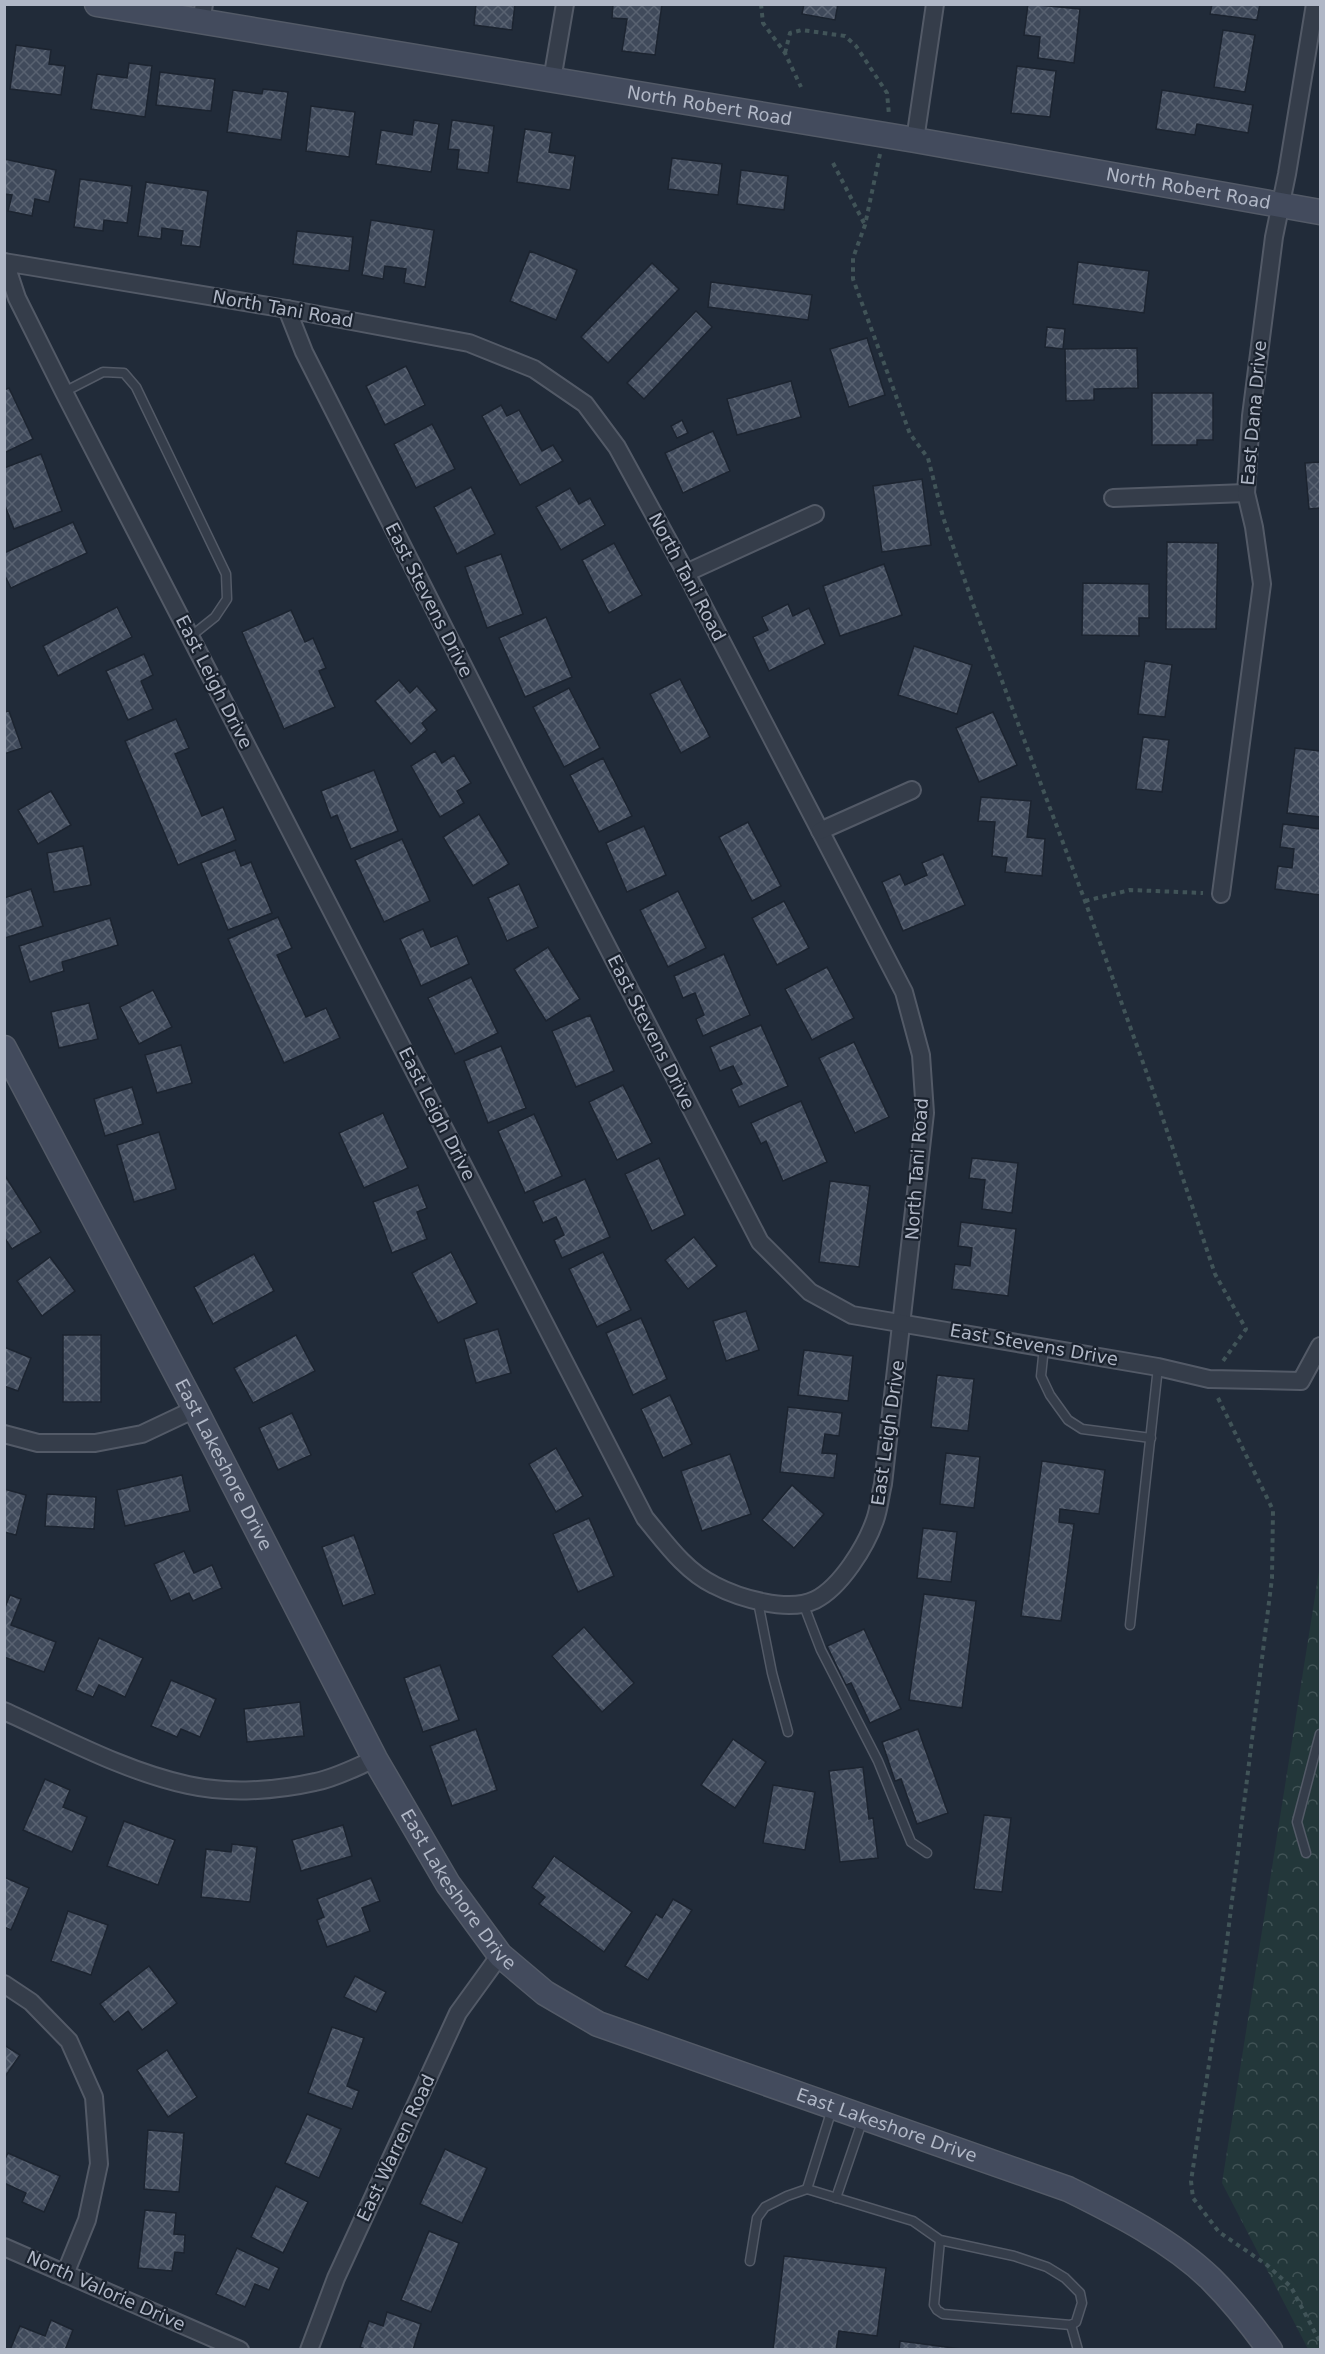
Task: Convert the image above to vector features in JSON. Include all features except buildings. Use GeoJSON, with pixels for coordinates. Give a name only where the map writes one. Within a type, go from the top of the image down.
{"type":"FeatureCollection","features":[{"type":"Feature","properties":{"kind":"main road","name":"North Robert Road"},"geometry":{"type":"LineString","coordinates":[[97,4],[202,13],[552,80],[886,135],[1320,212]]}},
{"type":"Feature","properties":{"kind":"main road","name":"East Lakeshore Drive"},"geometry":{"type":"LineString","coordinates":[[4,1048],[195,1409],[375,1759],[448,1884],[500,1955],[545,1993],[598,2024],[1068,2189],[1113,2211],[1155,2236],[1210,2278],[1249,2321],[1270,2349]]}},
{"type":"Feature","properties":{"kind":"street"},"geometry":{"type":"LineString","coordinates":[[552,80],[565,4]]}},
{"type":"Feature","properties":{"kind":"street"},"geometry":{"type":"LineString","coordinates":[[915,140],[935,4]]}},
{"type":"Feature","properties":{"kind":"street","name":"East Dana Drive"},"geometry":{"type":"LineString","coordinates":[[1221,894],[1262,584],[1254,527],[1246,493],[1251,416],[1274,237],[1315,4]]}},
{"type":"Feature","properties":{"kind":"street","name":"North Tani Road"},"geometry":{"type":"LineString","coordinates":[[5,262],[287,309],[469,343],[534,369],[585,404],[617,447],[686,573],[904,992],[921,1055],[924,1113],[902,1324]]}},
{"type":"Feature","properties":{"kind":"street","name":"East Leigh Drive"},"geometry":{"type":"LineString","coordinates":[[5,262],[17,298],[64,392],[645,1518],[681,1560],[712,1585],[758,1602],[782,1606],[814,1600],[834,1585],[855,1559],[876,1520],[883,1484],[902,1324]]}},
{"type":"Feature","properties":{"kind":"street","name":"East Stevens Drive"},"geometry":{"type":"LineString","coordinates":[[287,309],[309,363],[760,1242],[810,1292],[852,1315],[1158,1367],[1209,1379],[1301,1381],[1320,1346]]}},
{"type":"Feature","properties":{"kind":"street"},"geometry":{"type":"LineString","coordinates":[[1113,498],[1246,493]]}},
{"type":"Feature","properties":{"kind":"street"},"geometry":{"type":"LineString","coordinates":[[686,573],[815,514]]}},
{"type":"Feature","properties":{"kind":"street"},"geometry":{"type":"LineString","coordinates":[[820,831],[912,790]]}},
{"type":"Feature","properties":{"kind":"street"},"geometry":{"type":"LineString","coordinates":[[4,1434],[38,1443],[94,1443],[142,1434],[195,1409]]}},
{"type":"Feature","properties":{"kind":"street"},"geometry":{"type":"LineString","coordinates":[[4,1711],[132,1768],[189,1785],[235,1789],[277,1789],[318,1782],[375,1759]]}},
{"type":"Feature","properties":{"kind":"street","name":"East Warren Road"},"geometry":{"type":"LineString","coordinates":[[309,2349],[336,2278],[458,2013],[500,1955]]}},
{"type":"Feature","properties":{"kind":"street"},"geometry":{"type":"LineString","coordinates":[[4,1984],[31,2002],[69,2041],[94,2097],[99,2164],[87,2220],[65,2274]]}},
{"type":"Feature","properties":{"kind":"street","name":"North Valorie Drive"},"geometry":{"type":"LineString","coordinates":[[4,2247],[240,2349]]}},
{"type":"Feature","properties":{"kind":"lane"},"geometry":{"type":"LineString","coordinates":[[64,392],[104,372],[124,373],[136,387],[226,574],[227,599],[215,617],[190,636]]}},
{"type":"Feature","properties":{"kind":"lane"},"geometry":{"type":"LineString","coordinates":[[1044,1347],[1041,1376],[1050,1395],[1068,1420],[1082,1429],[1150,1438]]}},
{"type":"Feature","properties":{"kind":"lane"},"geometry":{"type":"LineString","coordinates":[[1130,1625],[1158,1367]]}},
{"type":"Feature","properties":{"kind":"lane"},"geometry":{"type":"LineString","coordinates":[[758,1602],[772,1674],[788,1732]]}},
{"type":"Feature","properties":{"kind":"lane"},"geometry":{"type":"LineString","coordinates":[[803,1602],[820,1650],[878,1761],[911,1842],[927,1853]]}},
{"type":"Feature","properties":{"kind":"lane"},"geometry":{"type":"LineString","coordinates":[[1305,1854],[1297,1822],[1320,1734]]}},
{"type":"Feature","properties":{"kind":"lane"},"geometry":{"type":"LineString","coordinates":[[807,2189],[833,2106]]}},
{"type":"Feature","properties":{"kind":"lane"},"geometry":{"type":"LineString","coordinates":[[836,2199],[863,2117]]}},
{"type":"Feature","properties":{"kind":"lane"},"geometry":{"type":"LineString","coordinates":[[750,2261],[756,2218],[765,2207],[807,2189],[913,2222],[940,2240],[1014,2256],[1047,2267],[1065,2278],[1080,2293],[1082,2304],[1076,2322],[1071,2325],[943,2313],[937,2310],[934,2305],[940,2240]]}},
{"type":"Feature","properties":{"kind":"lane"},"geometry":{"type":"LineString","coordinates":[[1071,2325],[1078,2349]]}},
{"type":"Feature","properties":{"kind":"path"},"geometry":{"type":"LineString","coordinates":[[761,4],[763,23],[785,53],[801,87]]}},
{"type":"Feature","properties":{"kind":"path"},"geometry":{"type":"LineString","coordinates":[[785,53],[790,33],[802,30],[845,36],[856,46],[887,93],[889,112],[886,135],[865,225],[853,258],[852,279],[909,434],[928,458],[943,517],[973,604],[1085,901],[1160,1110],[1215,1274],[1246,1329],[1209,1379],[1273,1510],[1272,1556],[1264,1647],[1242,1805],[1223,1973],[1191,2181],[1193,2198],[1219,2232],[1267,2265],[1291,2288],[1320,2342]]}},
{"type":"Feature","properties":{"kind":"path"},"geometry":{"type":"LineString","coordinates":[[833,163],[865,225]]}},
{"type":"Feature","properties":{"kind":"path"},"geometry":{"type":"LineString","coordinates":[[1085,901],[1130,890],[1221,894]]}},
{"type":"Feature","properties":{"kind":"green space"},"geometry":{"type":"Polygon","coordinates":[[[1320,1565],[1320,2349],[1308,2349],[1222,2183],[1320,1565]]]}}]}
